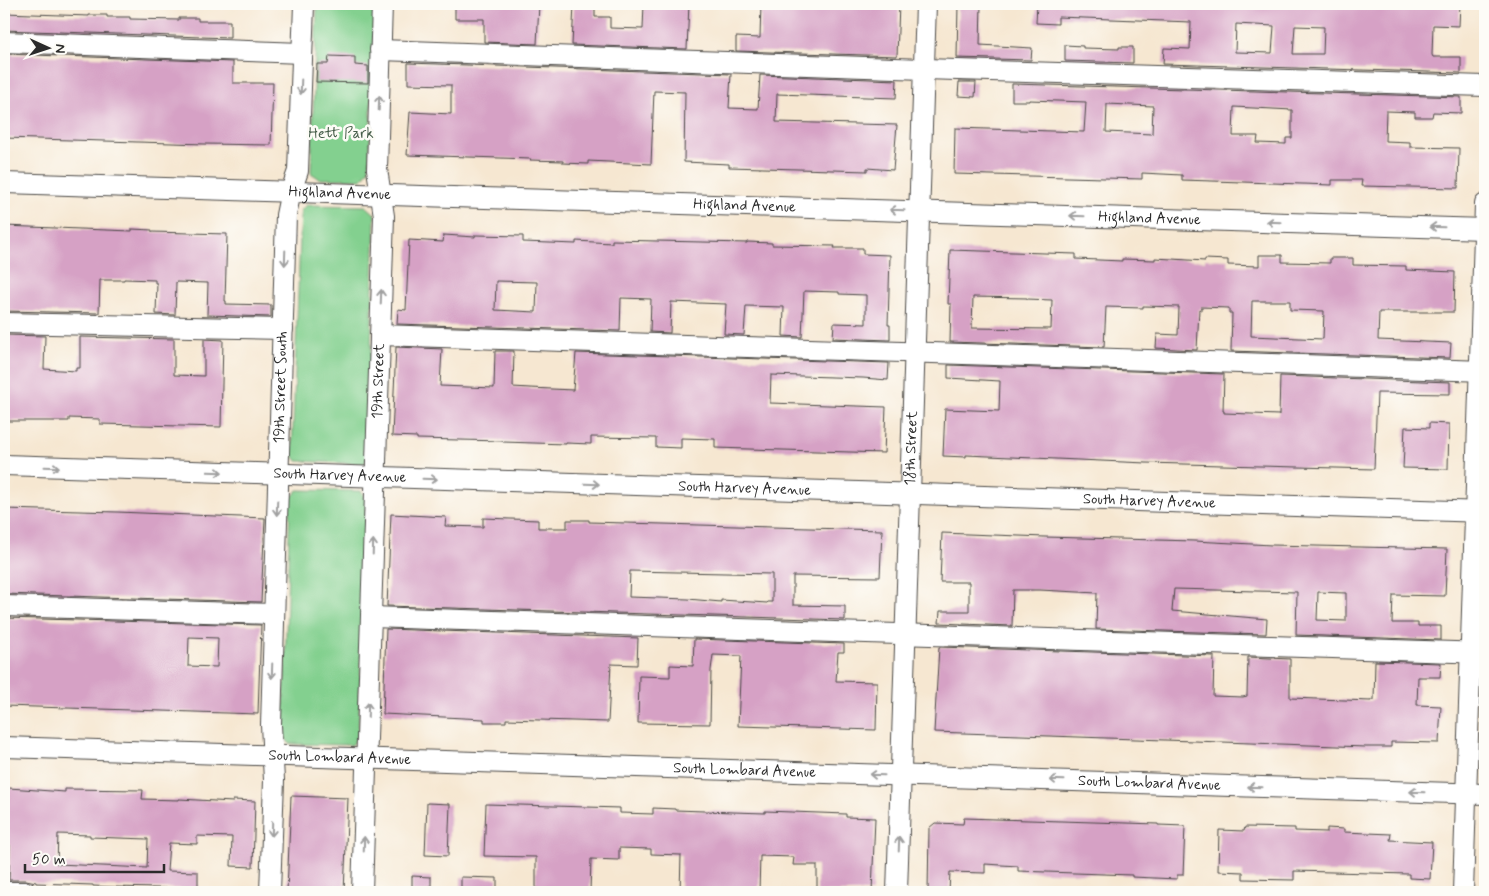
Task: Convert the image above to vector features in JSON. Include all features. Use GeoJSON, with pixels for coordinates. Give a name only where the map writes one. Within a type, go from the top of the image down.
{"type":"FeatureCollection","features":[{"type":"Feature","properties":{"kind":"street","name":"19th Street South"},"geometry":{"type":"LineString","coordinates":[[270,892],[274,786],[270,735],[286,210],[298,171],[304,4]]}},
{"type":"Feature","properties":{"kind":"street","name":"19th Street"},"geometry":{"type":"LineString","coordinates":[[362,892],[384,216],[377,169],[382,4]]}},
{"type":"Feature","properties":{"kind":"street","name":"18th Street"},"geometry":{"type":"LineString","coordinates":[[897,892],[926,4]]}},
{"type":"Feature","properties":{"kind":"street"},"geometry":{"type":"LineString","coordinates":[[4,42],[302,53]]}},
{"type":"Feature","properties":{"kind":"street"},"geometry":{"type":"LineString","coordinates":[[380,50],[1485,86]]}},
{"type":"Feature","properties":{"kind":"street","name":"Highland Avenue"},"geometry":{"type":"LineString","coordinates":[[4,183],[1485,229]]}},
{"type":"Feature","properties":{"kind":"street"},"geometry":{"type":"LineString","coordinates":[[1462,892],[1476,794],[1485,204]]}},
{"type":"Feature","properties":{"kind":"street"},"geometry":{"type":"LineString","coordinates":[[4,323],[283,329]]}},
{"type":"Feature","properties":{"kind":"street"},"geometry":{"type":"LineString","coordinates":[[380,335],[1483,371]]}},
{"type":"Feature","properties":{"kind":"street","name":"South Harvey Avenue"},"geometry":{"type":"LineString","coordinates":[[4,465],[1480,512]]}},
{"type":"Feature","properties":{"kind":"street"},"geometry":{"type":"LineString","coordinates":[[4,606],[274,614]]}},
{"type":"Feature","properties":{"kind":"street"},"geometry":{"type":"LineString","coordinates":[[371,617],[1478,653]]}},
{"type":"Feature","properties":{"kind":"street","name":"South Lombard Avenue"},"geometry":{"type":"LineString","coordinates":[[4,747],[1476,794]]}},
{"type":"Feature","properties":{"kind":"street"},"geometry":{"type":"LineString","coordinates":[[4,892],[26,892]]}},
{"type":"Feature","properties":{"kind":"green space","name":"Hett Park"},"geometry":{"type":"Polygon","coordinates":[[[317,4],[375,4],[369,169],[362,179],[320,179],[311,173],[317,4]]]}},
{"type":"Feature","properties":{"kind":"green space"},"geometry":{"type":"Polygon","coordinates":[[[306,205],[366,206],[375,214],[368,457],[364,464],[297,461],[292,454],[301,210],[306,205]]]}},
{"type":"Feature","properties":{"kind":"green space"},"geometry":{"type":"Polygon","coordinates":[[[298,490],[361,491],[367,499],[358,738],[352,745],[290,744],[283,736],[290,499],[298,490]]]}},
{"type":"Feature","properties":{"kind":"building"},"geometry":{"type":"Polygon","coordinates":[[[455,4],[539,4],[537,44],[484,42],[484,19],[455,19],[455,4]]]}},
{"type":"Feature","properties":{"kind":"building"},"geometry":{"type":"Polygon","coordinates":[[[574,4],[595,4],[595,17],[610,17],[610,28],[643,29],[644,4],[689,4],[687,49],[572,45],[574,4]]]}},
{"type":"Feature","properties":{"kind":"building"},"geometry":{"type":"Polygon","coordinates":[[[761,4],[899,4],[897,56],[736,51],[736,37],[760,38],[761,4]]]}},
{"type":"Feature","properties":{"kind":"building"},"geometry":{"type":"Polygon","coordinates":[[[958,4],[981,4],[980,45],[1032,48],[1031,60],[957,58],[958,4]]]}},
{"type":"Feature","properties":{"kind":"building"},"geometry":{"type":"Polygon","coordinates":[[[1037,4],[1460,4],[1459,26],[1433,25],[1432,55],[1433,57],[1461,57],[1461,73],[1163,64],[1164,48],[1190,49],[1191,22],[1058,17],[1058,24],[1036,23],[1037,4]],[[1236,24],[1235,52],[1272,53],[1274,26],[1236,24]],[[1295,26],[1293,54],[1323,54],[1324,27],[1295,26]]]}},
{"type":"Feature","properties":{"kind":"building"},"geometry":{"type":"Polygon","coordinates":[[[4,13],[107,15],[107,17],[130,17],[130,19],[179,20],[179,18],[198,18],[198,21],[230,21],[230,38],[4,30],[4,13]]]}},
{"type":"Feature","properties":{"kind":"building"},"geometry":{"type":"Polygon","coordinates":[[[1065,45],[1083,46],[1083,48],[1119,49],[1119,47],[1133,47],[1133,63],[1065,61],[1065,45]]]}},
{"type":"Feature","properties":{"kind":"building"},"geometry":{"type":"Polygon","coordinates":[[[4,54],[233,62],[233,83],[273,83],[271,145],[4,138],[4,54]]]}},
{"type":"Feature","properties":{"kind":"building"},"geometry":{"type":"Polygon","coordinates":[[[329,56],[355,57],[355,65],[368,66],[368,83],[316,82],[317,64],[328,64],[329,56]]]}},
{"type":"Feature","properties":{"kind":"building"},"geometry":{"type":"Polygon","coordinates":[[[408,63],[731,74],[729,108],[758,109],[760,75],[897,80],[896,98],[777,94],[776,122],[897,125],[893,170],[867,168],[867,171],[729,167],[729,164],[684,162],[685,92],[654,91],[651,164],[588,161],[588,164],[531,159],[407,155],[410,112],[451,114],[451,85],[408,84],[408,63]]]}},
{"type":"Feature","properties":{"kind":"building"},"geometry":{"type":"Polygon","coordinates":[[[959,82],[976,82],[975,97],[958,96],[959,82]]]}},
{"type":"Feature","properties":{"kind":"building"},"geometry":{"type":"Polygon","coordinates":[[[1012,84],[1461,97],[1461,113],[1433,112],[1432,117],[1415,117],[1415,112],[1386,111],[1385,141],[1410,142],[1410,147],[1459,148],[1458,188],[1361,186],[1362,180],[1332,180],[1332,185],[1182,180],[1182,175],[1142,173],[1142,179],[954,174],[955,128],[1084,132],[1086,102],[1012,101],[1012,84]],[[1107,104],[1106,132],[1152,134],[1153,106],[1107,104]],[[1234,107],[1233,136],[1258,136],[1257,143],[1286,144],[1286,138],[1292,138],[1292,110],[1234,107]]]}},
{"type":"Feature","properties":{"kind":"building"},"geometry":{"type":"Polygon","coordinates":[[[4,226],[132,231],[132,229],[152,230],[152,232],[227,234],[226,304],[271,305],[271,317],[207,315],[208,283],[176,282],[175,315],[156,314],[157,283],[155,283],[155,280],[124,279],[100,280],[99,313],[4,311],[4,226]]]}},
{"type":"Feature","properties":{"kind":"building"},"geometry":{"type":"Polygon","coordinates":[[[444,235],[475,237],[475,235],[523,236],[523,242],[576,244],[576,241],[612,243],[612,240],[747,242],[772,243],[772,245],[863,248],[863,254],[890,255],[888,325],[890,325],[890,340],[833,338],[834,323],[866,324],[866,295],[839,294],[839,292],[804,291],[802,337],[783,336],[784,307],[746,306],[744,335],[724,334],[726,304],[671,302],[670,333],[650,332],[651,299],[621,298],[620,331],[397,324],[398,309],[406,310],[409,240],[443,242],[444,235]],[[496,281],[495,310],[536,312],[537,282],[496,281]]]}},
{"type":"Feature","properties":{"kind":"building"},"geometry":{"type":"Polygon","coordinates":[[[950,250],[1076,254],[1076,259],[1122,261],[1122,259],[1155,260],[1155,258],[1205,261],[1205,259],[1228,260],[1228,265],[1259,266],[1259,255],[1282,255],[1282,262],[1330,263],[1330,258],[1353,258],[1353,265],[1406,266],[1406,270],[1455,272],[1454,312],[1379,312],[1378,340],[1451,343],[1450,358],[1231,351],[1232,313],[1229,313],[1229,308],[1201,307],[1201,310],[1199,309],[1197,350],[1156,348],[1157,334],[1178,335],[1179,307],[1106,307],[1104,347],[950,342],[951,304],[948,304],[950,250]],[[973,297],[972,328],[1051,329],[1052,300],[973,297]],[[1252,301],[1251,336],[1323,339],[1324,311],[1290,310],[1290,301],[1252,301]]]}},
{"type":"Feature","properties":{"kind":"building"},"geometry":{"type":"Polygon","coordinates":[[[5,335],[45,336],[44,369],[76,371],[76,368],[80,368],[80,337],[174,339],[174,375],[204,376],[204,339],[223,340],[221,427],[100,424],[100,419],[69,418],[69,421],[4,421],[5,335]]]}},
{"type":"Feature","properties":{"kind":"building"},"geometry":{"type":"Polygon","coordinates":[[[396,347],[442,349],[440,386],[494,388],[495,351],[514,351],[513,387],[573,390],[576,353],[889,363],[888,380],[771,375],[770,403],[886,407],[884,453],[715,448],[715,439],[681,438],[681,448],[656,447],[656,438],[591,437],[591,444],[566,444],[417,439],[417,437],[392,436],[396,347]]]}},
{"type":"Feature","properties":{"kind":"building"},"geometry":{"type":"Polygon","coordinates":[[[948,365],[1224,374],[1224,413],[1279,415],[1280,376],[1450,382],[1450,394],[1377,393],[1374,469],[1146,463],[966,455],[966,457],[943,456],[945,409],[999,411],[1000,381],[948,378],[948,365]]]}},
{"type":"Feature","properties":{"kind":"building"},"geometry":{"type":"Polygon","coordinates":[[[1429,423],[1449,424],[1448,469],[1403,468],[1405,427],[1429,428],[1429,423]]]}},
{"type":"Feature","properties":{"kind":"building"},"geometry":{"type":"Polygon","coordinates":[[[4,509],[265,518],[261,602],[4,594],[4,509]]]}},
{"type":"Feature","properties":{"kind":"building"},"geometry":{"type":"Polygon","coordinates":[[[391,514],[446,517],[445,526],[483,527],[483,518],[538,520],[538,528],[567,528],[567,520],[589,520],[589,522],[882,530],[880,577],[793,576],[793,605],[845,606],[845,620],[387,606],[391,514]],[[630,571],[629,597],[767,603],[772,602],[772,574],[630,571]]]}},
{"type":"Feature","properties":{"kind":"building"},"geometry":{"type":"Polygon","coordinates":[[[942,533],[1272,545],[1447,549],[1445,596],[1393,595],[1392,623],[1418,623],[1418,626],[1441,626],[1441,640],[1296,635],[1297,592],[1174,589],[1172,611],[1267,619],[1266,634],[1096,629],[1097,593],[1040,590],[1013,590],[1012,626],[939,623],[940,611],[969,611],[969,582],[940,582],[942,533]],[[1318,592],[1317,620],[1346,621],[1346,593],[1318,592]]]}},
{"type":"Feature","properties":{"kind":"building"},"geometry":{"type":"Polygon","coordinates":[[[4,618],[261,625],[258,714],[4,706],[4,618]],[[189,637],[188,666],[217,667],[218,638],[189,637]]]}},
{"type":"Feature","properties":{"kind":"building"},"geometry":{"type":"Polygon","coordinates":[[[386,629],[638,638],[637,665],[611,664],[608,722],[506,719],[506,722],[484,722],[484,719],[383,714],[386,629]]]}},
{"type":"Feature","properties":{"kind":"building"},"geometry":{"type":"Polygon","coordinates":[[[694,639],[844,644],[844,652],[838,652],[836,681],[877,682],[876,730],[738,726],[741,656],[713,655],[710,724],[638,723],[639,676],[670,677],[670,665],[693,666],[694,639]]]}},
{"type":"Feature","properties":{"kind":"building"},"geometry":{"type":"Polygon","coordinates":[[[939,647],[1214,656],[1213,696],[1243,697],[1247,696],[1248,657],[1290,659],[1290,698],[1371,701],[1374,700],[1375,661],[1441,663],[1440,677],[1418,677],[1417,705],[1441,706],[1439,743],[1391,742],[1391,747],[1366,747],[934,732],[939,647]]]}},
{"type":"Feature","properties":{"kind":"building"},"geometry":{"type":"Polygon","coordinates":[[[4,789],[65,792],[65,789],[143,790],[142,799],[255,801],[253,867],[231,866],[232,837],[197,836],[197,844],[169,843],[167,871],[198,872],[198,889],[93,886],[9,880],[10,845],[4,845],[4,789]],[[58,834],[57,864],[147,868],[148,839],[90,837],[90,835],[58,834]]]}},
{"type":"Feature","properties":{"kind":"building"},"geometry":{"type":"Polygon","coordinates":[[[291,796],[348,798],[344,892],[287,892],[291,796]]]}},
{"type":"Feature","properties":{"kind":"building"},"geometry":{"type":"Polygon","coordinates":[[[427,803],[450,804],[448,856],[425,855],[427,803]]]}},
{"type":"Feature","properties":{"kind":"building"},"geometry":{"type":"Polygon","coordinates":[[[486,804],[620,808],[620,813],[653,814],[653,808],[765,813],[765,811],[846,814],[846,817],[875,818],[872,892],[817,892],[817,865],[793,865],[794,857],[760,856],[759,892],[680,892],[681,855],[651,854],[651,849],[619,848],[619,860],[591,859],[590,892],[536,892],[536,857],[484,856],[486,804]]]}},
{"type":"Feature","properties":{"kind":"building"},"geometry":{"type":"Polygon","coordinates":[[[964,818],[1185,826],[1183,875],[1177,875],[1177,879],[1132,877],[1132,875],[1018,871],[1018,866],[985,864],[985,873],[950,872],[949,892],[928,892],[929,828],[935,823],[963,824],[964,818]]]}},
{"type":"Feature","properties":{"kind":"building"},"geometry":{"type":"Polygon","coordinates":[[[1245,827],[1295,828],[1295,831],[1327,832],[1327,828],[1344,829],[1344,832],[1391,834],[1390,840],[1432,842],[1430,879],[1409,878],[1409,874],[1294,871],[1294,880],[1243,879],[1243,872],[1218,871],[1219,830],[1244,831],[1245,827]]]}},
{"type":"Feature","properties":{"kind":"building"},"geometry":{"type":"Polygon","coordinates":[[[412,876],[431,877],[431,892],[412,892],[412,876]]]}},
{"type":"Feature","properties":{"kind":"building"},"geometry":{"type":"Polygon","coordinates":[[[461,877],[497,878],[497,892],[461,892],[461,877]]]}}]}
